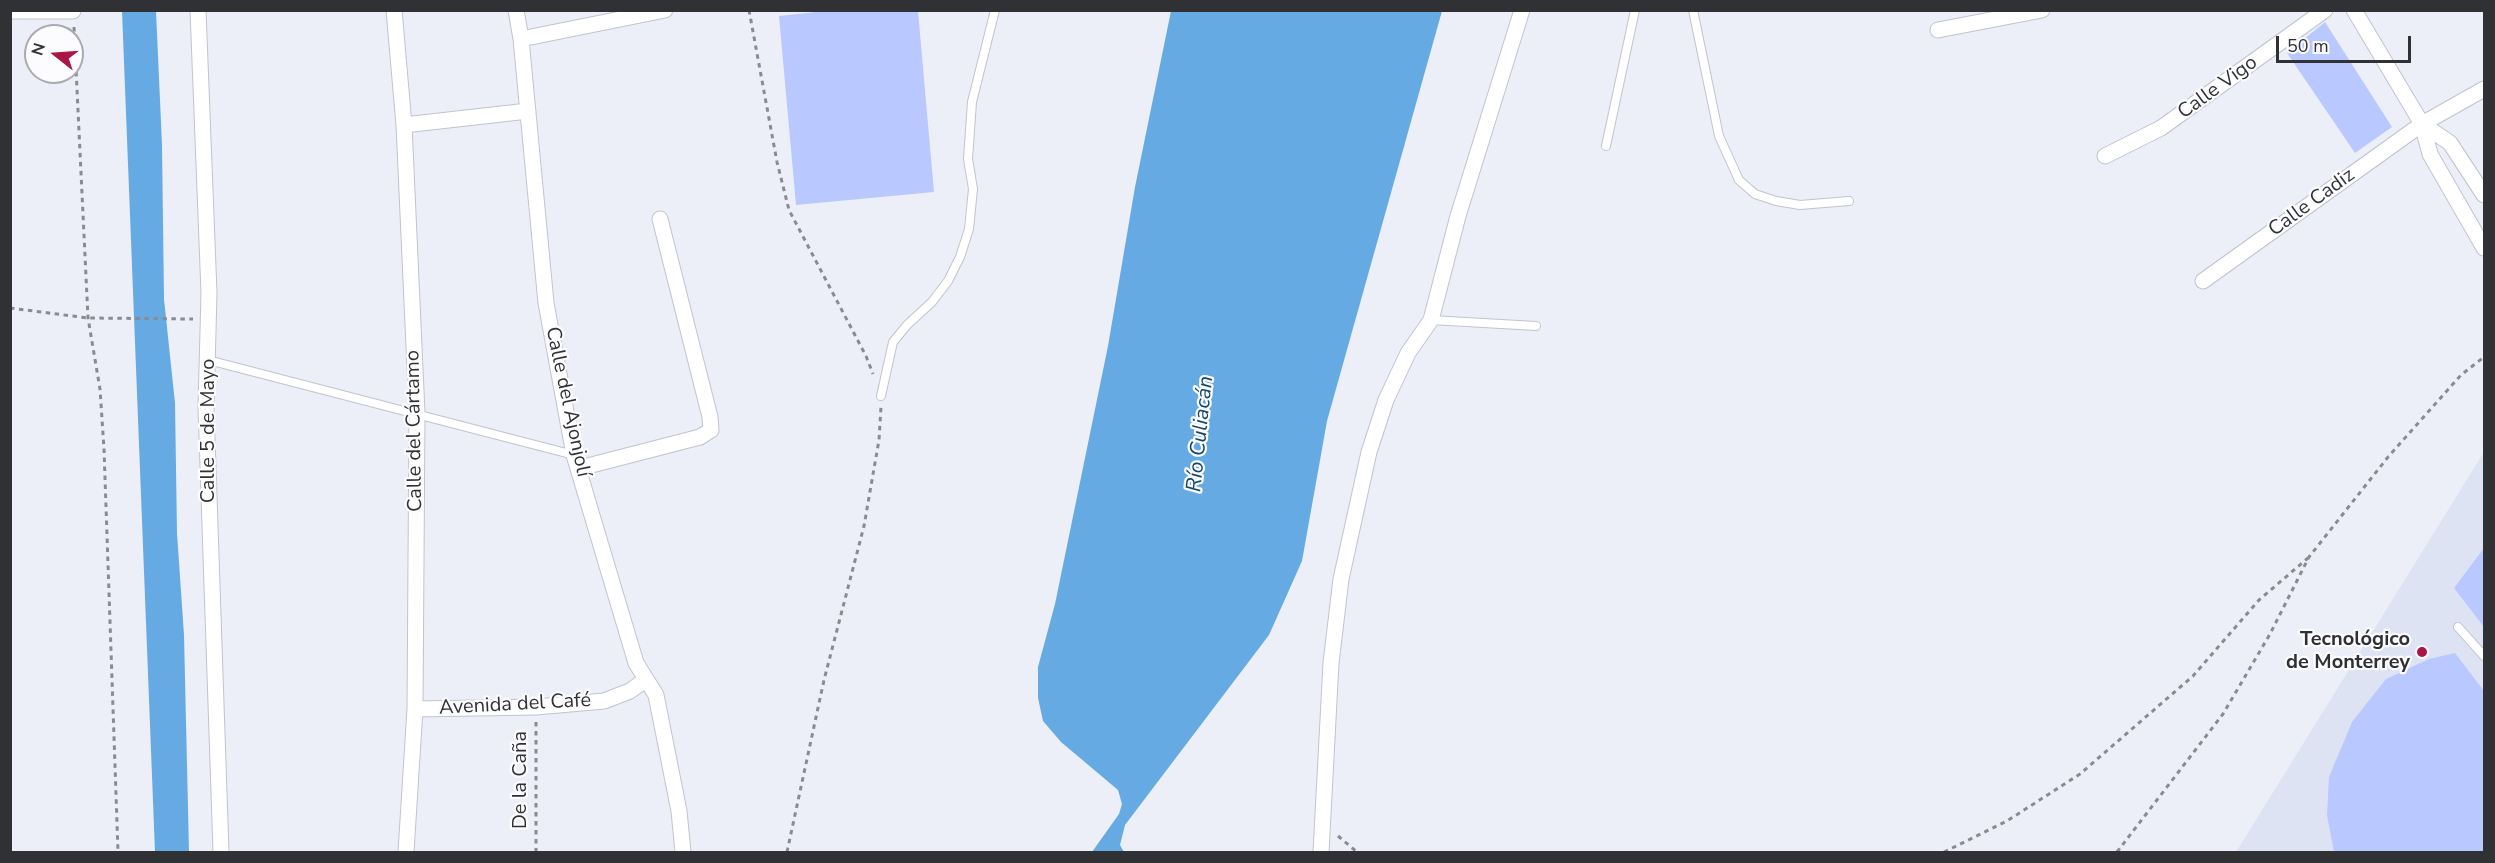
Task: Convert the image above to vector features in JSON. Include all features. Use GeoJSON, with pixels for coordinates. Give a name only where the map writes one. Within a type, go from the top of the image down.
{"type":"FeatureCollection","features":[{"type":"Feature","properties":{"kind":"street","name":"Calle 5 de Mayo"},"geometry":{"type":"LineString","coordinates":[[198,10],[209,293],[206,407],[221,852]]}},
{"type":"Feature","properties":{"kind":"street","name":"Calle del Cártamo"},"geometry":{"type":"LineString","coordinates":[[394,10],[404,125],[417,413],[415,710],[406,852]]}},
{"type":"Feature","properties":{"kind":"street","name":"Calle del Ajonjolí"},"geometry":{"type":"LineString","coordinates":[[516,10],[521,39],[546,303],[577,462],[636,663],[656,694],[679,810],[683,852]]}},
{"type":"Feature","properties":{"kind":"street"},"geometry":{"type":"LineString","coordinates":[[521,39],[665,10]]}},
{"type":"Feature","properties":{"kind":"street"},"geometry":{"type":"LineString","coordinates":[[1321,852],[1331,663],[1341,579],[1369,452],[1386,400],[1408,353],[1431,320],[1458,216],[1522,10]]}},
{"type":"Feature","properties":{"kind":"street"},"geometry":{"type":"LineString","coordinates":[[1938,30],[2042,10]]}},
{"type":"Feature","properties":{"kind":"street","name":"Calle Vigo"},"geometry":{"type":"LineString","coordinates":[[2105,156],[2161,128],[2325,10]]}},
{"type":"Feature","properties":{"kind":"street"},"geometry":{"type":"LineString","coordinates":[[2354,10],[2422,124],[2430,154],[2484,248]]}},
{"type":"Feature","properties":{"kind":"street"},"geometry":{"type":"LineString","coordinates":[[10,11],[73,11]]}},
{"type":"Feature","properties":{"kind":"street","name":"Calle Cadiz"},"geometry":{"type":"LineString","coordinates":[[2202,281],[2422,124],[2484,89]]}},
{"type":"Feature","properties":{"kind":"street"},"geometry":{"type":"LineString","coordinates":[[404,125],[528,111]]}},
{"type":"Feature","properties":{"kind":"street"},"geometry":{"type":"LineString","coordinates":[[2422,124],[2450,143],[2481,190],[2456,200]]}},
{"type":"Feature","properties":{"kind":"street"},"geometry":{"type":"LineString","coordinates":[[577,462],[700,436],[711,430],[710,417],[660,219]]}},
{"type":"Feature","properties":{"kind":"street","name":"Avenida del Café"},"geometry":{"type":"LineString","coordinates":[[415,710],[536,707],[604,701],[630,691],[645,680]]}},
{"type":"Feature","properties":{"kind":"lane"},"geometry":{"type":"LineString","coordinates":[[881,396],[893,342],[907,325],[932,302],[948,281],[960,257],[969,229],[973,189],[968,159],[972,102],[995,10]]}},
{"type":"Feature","properties":{"kind":"lane"},"geometry":{"type":"LineString","coordinates":[[1606,146],[1635,10]]}},
{"type":"Feature","properties":{"kind":"lane"},"geometry":{"type":"LineString","coordinates":[[1693,10],[1719,136],[1739,180],[1755,194],[1776,201],[1800,205],[1849,201]]}},
{"type":"Feature","properties":{"kind":"lane"},"geometry":{"type":"LineString","coordinates":[[1431,320],[1536,326]]}},
{"type":"Feature","properties":{"kind":"lane"},"geometry":{"type":"LineString","coordinates":[[207,360],[417,413],[577,462]]}},
{"type":"Feature","properties":{"kind":"lane"},"geometry":{"type":"LineString","coordinates":[[2458,627],[2484,656]]}},
{"type":"Feature","properties":{"kind":"path"},"geometry":{"type":"LineString","coordinates":[[749,10],[777,162],[789,210],[866,356],[881,396],[879,440],[864,526],[824,680],[787,852]]}},
{"type":"Feature","properties":{"kind":"path"},"geometry":{"type":"LineString","coordinates":[[73,11],[88,318],[100,389],[104,449],[118,852]]}},
{"type":"Feature","properties":{"kind":"path"},"geometry":{"type":"LineString","coordinates":[[10,308],[88,318],[198,319]]}},
{"type":"Feature","properties":{"kind":"path"},"geometry":{"type":"LineString","coordinates":[[1944,852],[2007,820],[2080,774],[2193,676],[2259,600],[2309,557],[2388,457],[2461,375],[2484,357]]}},
{"type":"Feature","properties":{"kind":"path"},"geometry":{"type":"LineString","coordinates":[[2117,852],[2223,714],[2270,634],[2309,557]]}},
{"type":"Feature","properties":{"kind":"path","name":"De la Caña"},"geometry":{"type":"LineString","coordinates":[[536,707],[536,852]]}},
{"type":"Feature","properties":{"kind":"path"},"geometry":{"type":"LineString","coordinates":[[1323,822],[1358,852]]}},
{"type":"Feature","properties":{"kind":"shaded area"},"geometry":{"type":"Polygon","coordinates":[[[834,10],[918,11],[934,192],[796,205],[779,16],[834,10]]]}},
{"type":"Feature","properties":{"kind":"shaded area"},"geometry":{"type":"Polygon","coordinates":[[[2325,22],[2392,127],[2355,153],[2287,53],[2325,22]]]}},
{"type":"Feature","properties":{"kind":"shaded area","name":"Tecnológico de Monterrey"},"geometry":{"type":"Polygon","coordinates":[[[2484,452],[2484,852],[2236,852],[2484,452]]]}},
{"type":"Feature","properties":{"kind":"shaded area"},"geometry":{"type":"Polygon","coordinates":[[[2484,548],[2484,627],[2454,588],[2484,548]]]}},
{"type":"Feature","properties":{"kind":"shaded area"},"geometry":{"type":"Polygon","coordinates":[[[2455,653],[2484,691],[2484,852],[2334,852],[2327,815],[2329,777],[2352,722],[2386,679],[2429,659],[2455,653]]]}},
{"type":"Feature","properties":{"kind":"water"},"geometry":{"type":"Polygon","coordinates":[[[122,11],[156,11],[162,145],[164,299],[175,403],[177,533],[184,635],[189,852],[155,852],[122,11]]]}},
{"type":"Feature","properties":{"kind":"water","name":"Río Culiacán"},"geometry":{"type":"Polygon","coordinates":[[[1171,11],[1442,11],[1327,421],[1302,561],[1269,635],[1125,825],[1120,845],[1124,852],[1092,852],[1119,814],[1122,804],[1118,790],[1061,742],[1043,721],[1038,698],[1038,667],[1055,604],[1108,346],[1135,187],[1171,11]]]}},
{"type":"Feature","properties":{"kind":"place","name":"Tecnológico de Monterrey"},"geometry":{"type":"Point","coordinates":[2422,652]}}]}
